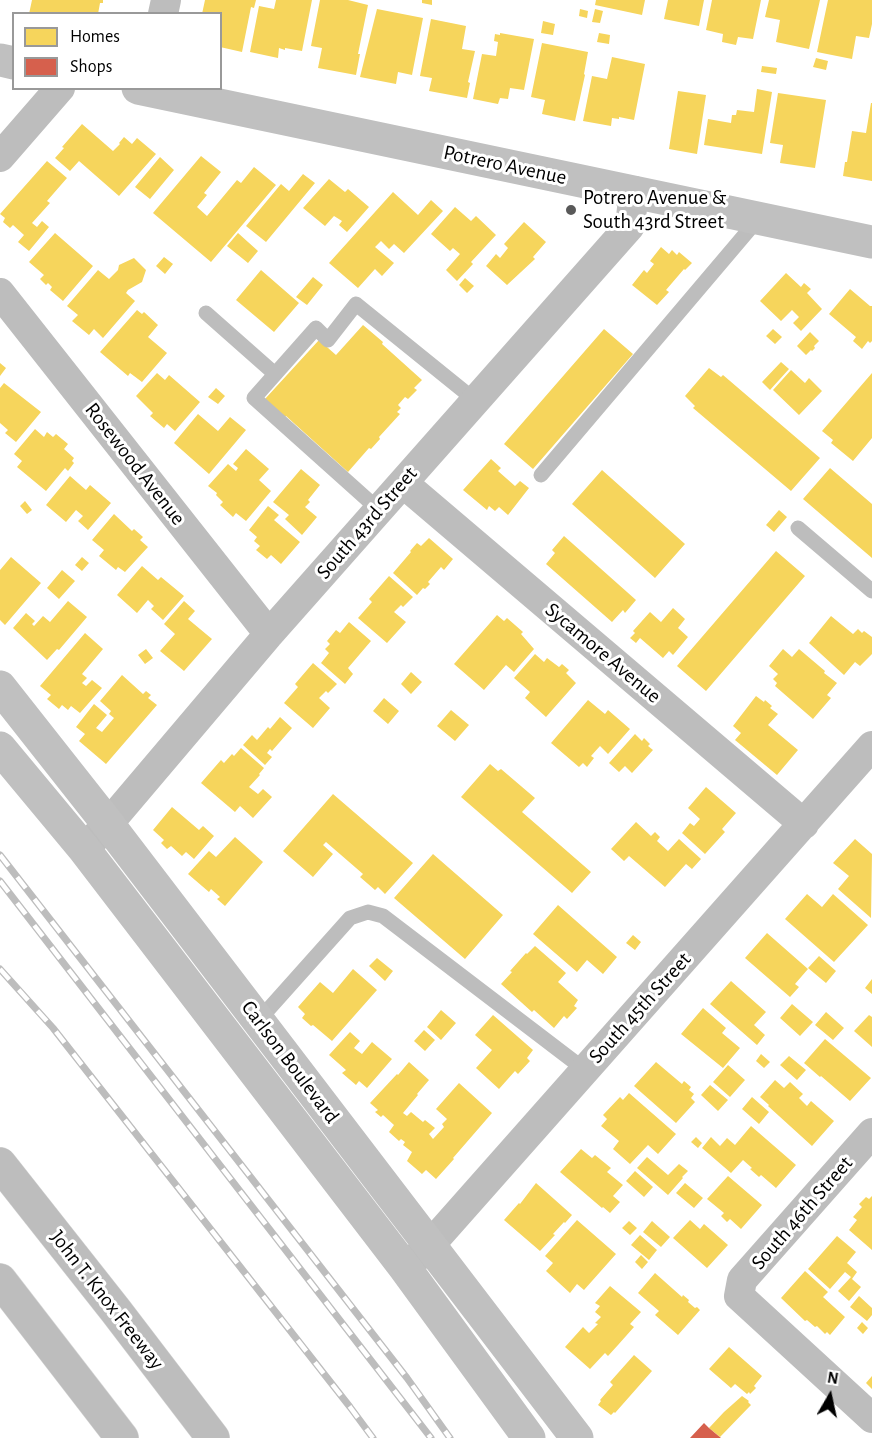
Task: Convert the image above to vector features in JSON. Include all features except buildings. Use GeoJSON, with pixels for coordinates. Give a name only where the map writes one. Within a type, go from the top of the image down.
{"type":"FeatureCollection","features":[{"type":"Feature","properties":{"kind":"highway","name":"John T. Knox Freeway"},"geometry":{"type":"LineString","coordinates":[[0,1164],[213,1438]]}},
{"type":"Feature","properties":{"kind":"highway"},"geometry":{"type":"LineString","coordinates":[[0,1280],[122,1438]]}},
{"type":"Feature","properties":{"kind":"main road","name":"Potrero Avenue"},"geometry":{"type":"LineString","coordinates":[[150,90],[872,242]]}},
{"type":"Feature","properties":{"kind":"main road","name":"Carlson Boulevard"},"geometry":{"type":"LineString","coordinates":[[0,687],[108,824],[578,1438]]}},
{"type":"Feature","properties":{"kind":"main road","name":"Carlson Boulevard"},"geometry":{"type":"LineString","coordinates":[[0,748],[84,849],[405,1268],[529,1438]]}},
{"type":"Feature","properties":{"kind":"street"},"geometry":{"type":"LineString","coordinates":[[0,157],[58,90]]}},
{"type":"Feature","properties":{"kind":"street","name":"South 43rd Street"},"geometry":{"type":"LineString","coordinates":[[84,849],[108,824],[269,634],[630,226],[634,191]]}},
{"type":"Feature","properties":{"kind":"street","name":"Rosewood Avenue"},"geometry":{"type":"LineString","coordinates":[[0,293],[269,634]]}},
{"type":"Feature","properties":{"kind":"street","name":"Sycamore Avenue"},"geometry":{"type":"LineString","coordinates":[[403,483],[804,824]]}},
{"type":"Feature","properties":{"kind":"street","name":"South 45th Street"},"geometry":{"type":"LineString","coordinates":[[405,1268],[430,1245],[872,746]]}},
{"type":"Feature","properties":{"kind":"street","name":"South 46th Street"},"geometry":{"type":"LineString","coordinates":[[872,1133],[742,1280],[739,1296],[872,1418]]}},
{"type":"Feature","properties":{"kind":"lane"},"geometry":{"type":"LineString","coordinates":[[541,475],[759,218]]}},
{"type":"Feature","properties":{"kind":"lane"},"geometry":{"type":"LineString","coordinates":[[379,510],[254,398],[315,328],[328,339],[356,303],[476,401]]}},
{"type":"Feature","properties":{"kind":"lane"},"geometry":{"type":"LineString","coordinates":[[206,313],[276,374]]}},
{"type":"Feature","properties":{"kind":"lane"},"geometry":{"type":"LineString","coordinates":[[798,528],[872,591]]}},
{"type":"Feature","properties":{"kind":"lane"},"geometry":{"type":"LineString","coordinates":[[258,1021],[350,918],[368,912],[383,916],[585,1070]]}},
{"type":"Feature","properties":{"kind":"railway"},"geometry":{"type":"LineString","coordinates":[[0,855],[407,1378],[450,1438]]}},
{"type":"Feature","properties":{"kind":"railway"},"geometry":{"type":"LineString","coordinates":[[0,881],[431,1438]]}},
{"type":"Feature","properties":{"kind":"railway"},"geometry":{"type":"LineString","coordinates":[[0,969],[53,1028],[373,1438]]}},
{"type":"Feature","properties":{"kind":"place","name":"Potrero Avenue & South 43rd Street"},"geometry":{"type":"Point","coordinates":[571,210]}}]}
